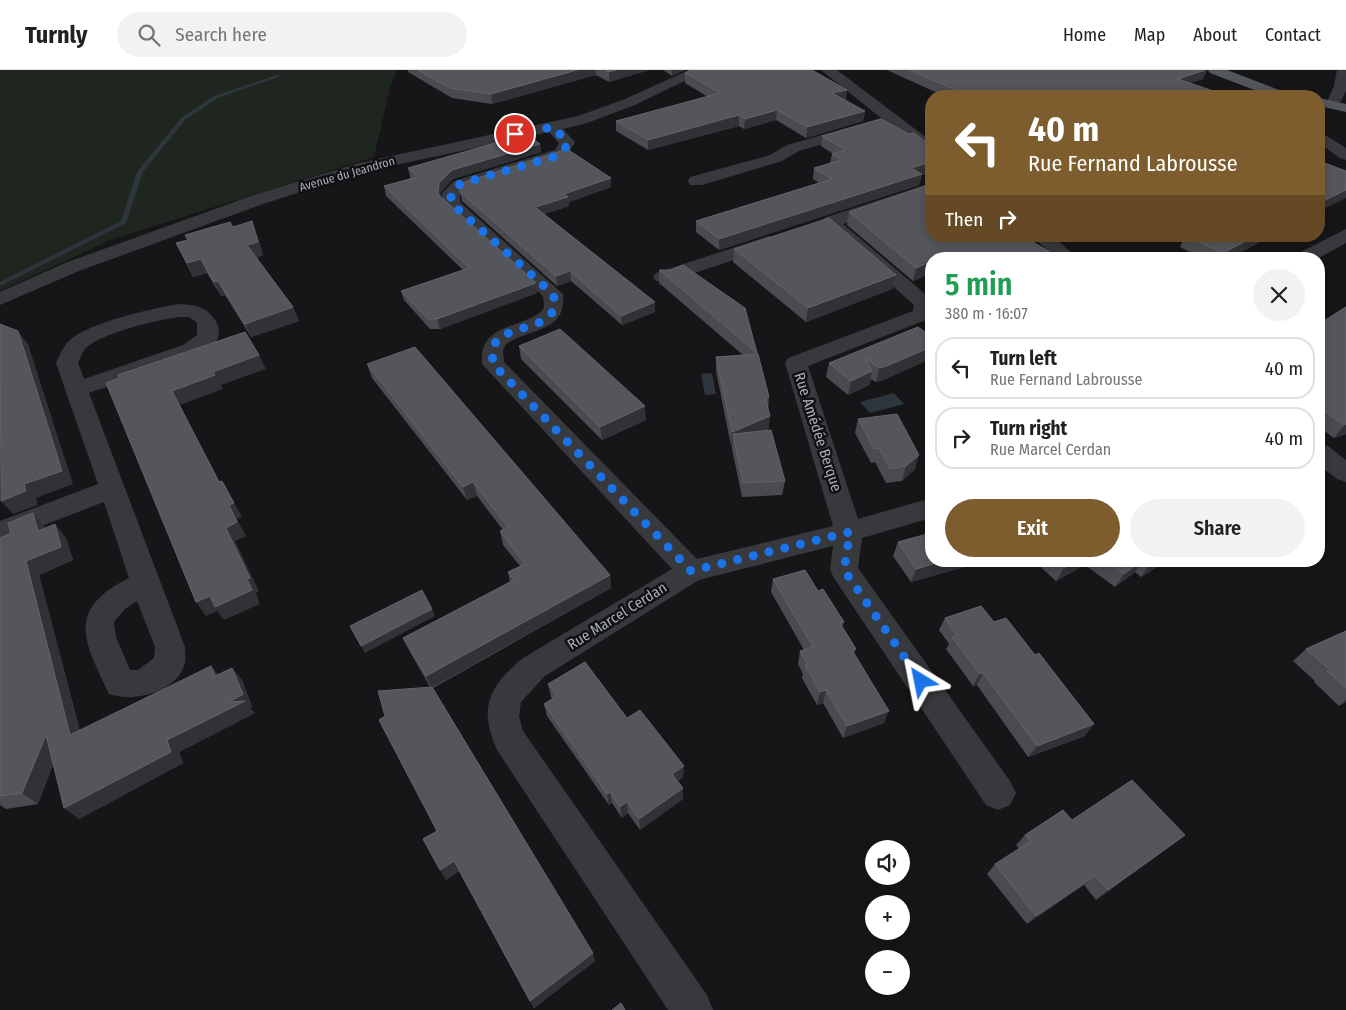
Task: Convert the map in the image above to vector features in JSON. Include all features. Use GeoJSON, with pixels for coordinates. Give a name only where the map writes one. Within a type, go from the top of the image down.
{"type":"FeatureCollection","features":[{"type":"Feature","properties":{"kind":"main road"},"geometry":{"type":"LineString","coordinates":[[1215,70],[1267,90]]}},
{"type":"Feature","properties":{"kind":"street","name":"Avenue du Jeandron"},"geometry":{"type":"LineString","coordinates":[[0,299],[72,267],[168,231],[350,171],[459,145],[553,127],[597,115],[700,70]]}},
{"type":"Feature","properties":{"kind":"street"},"geometry":{"type":"LineString","coordinates":[[1332,104],[1340,86],[1344,70]]}},
{"type":"Feature","properties":{"kind":"street"},"geometry":{"type":"LineString","coordinates":[[832,73],[925,143]]}},
{"type":"Feature","properties":{"kind":"street"},"geometry":{"type":"LineString","coordinates":[[696,181],[776,158],[792,148],[893,119]]}},
{"type":"Feature","properties":{"kind":"street"},"geometry":{"type":"LineString","coordinates":[[553,127],[567,142],[566,147],[561,153],[460,184],[451,193],[451,203],[553,294],[556,303],[553,313],[540,322],[499,338],[493,348],[493,364],[691,571]]}},
{"type":"Feature","properties":{"kind":"street"},"geometry":{"type":"LineString","coordinates":[[1325,140],[1346,155]]}},
{"type":"Feature","properties":{"kind":"street","name":"Rue Amédée Berque"},"geometry":{"type":"LineString","coordinates":[[850,532],[796,363],[923,314],[925,304],[821,225],[925,190]]}},
{"type":"Feature","properties":{"kind":"street"},"geometry":{"type":"LineString","coordinates":[[1315,252],[1346,235]]}},
{"type":"Feature","properties":{"kind":"street"},"geometry":{"type":"LineString","coordinates":[[663,277],[784,237]]}},
{"type":"Feature","properties":{"kind":"street"},"geometry":{"type":"LineString","coordinates":[[1048,242],[1060,252]]}},
{"type":"Feature","properties":{"kind":"street"},"geometry":{"type":"LineString","coordinates":[[77,389],[191,350],[208,337],[209,326],[205,317],[195,312],[181,310],[163,312],[96,333],[81,341],[71,352],[67,363],[113,488],[145,583]]}},
{"type":"Feature","properties":{"kind":"street"},"geometry":{"type":"LineString","coordinates":[[1325,457],[1346,473]]}},
{"type":"Feature","properties":{"kind":"street"},"geometry":{"type":"LineString","coordinates":[[0,532],[113,488]]}},
{"type":"Feature","properties":{"kind":"street","name":"Rue Marcel Cerdan"},"geometry":{"type":"LineString","coordinates":[[692,1010],[509,739],[502,715],[505,700],[517,682],[534,668],[691,571],[850,532],[925,510]]}},
{"type":"Feature","properties":{"kind":"street"},"geometry":{"type":"LineString","coordinates":[[850,532],[844,570],[998,793]]}},
{"type":"Feature","properties":{"kind":"shaded area"},"geometry":{"type":"Polygon","coordinates":[[[0,70],[397,70],[390,88],[374,157],[113,239],[0,291],[0,70]]]}},
{"type":"Feature","properties":{"kind":"shaded area"},"geometry":{"type":"Polygon","coordinates":[[[712,373],[716,394],[705,395],[701,374],[712,373]]]}},
{"type":"Feature","properties":{"kind":"shaded area"},"geometry":{"type":"Polygon","coordinates":[[[894,393],[904,404],[870,413],[860,402],[894,393]]]}},
{"type":"Feature","properties":{"kind":"building"},"geometry":{"type":"Polygon","coordinates":[[[418,70],[577,70],[491,94],[450,88],[418,70]]]}},
{"type":"Feature","properties":{"kind":"building"},"geometry":{"type":"Polygon","coordinates":[[[691,70],[812,70],[847,90],[832,93],[865,111],[807,127],[777,110],[745,119],[739,115],[648,140],[616,121],[720,93],[685,73],[691,70]]]}},
{"type":"Feature","properties":{"kind":"building"},"geometry":{"type":"Polygon","coordinates":[[[910,70],[1205,70],[1178,79],[1210,90],[955,90],[910,70]]]}},
{"type":"Feature","properties":{"kind":"building"},"geometry":{"type":"Polygon","coordinates":[[[881,119],[909,134],[914,133],[925,141],[925,164],[911,168],[922,174],[719,239],[696,221],[832,179],[814,168],[842,160],[832,154],[846,150],[822,136],[881,119]]]}},
{"type":"Feature","properties":{"kind":"building"},"geometry":{"type":"Polygon","coordinates":[[[527,134],[540,144],[452,170],[439,183],[438,194],[536,283],[437,319],[428,319],[401,291],[469,268],[384,186],[418,177],[408,168],[527,134]]]}},
{"type":"Feature","properties":{"kind":"building"},"geometry":{"type":"Polygon","coordinates":[[[567,149],[611,178],[564,194],[568,197],[535,207],[655,302],[621,316],[570,271],[556,276],[460,192],[460,186],[465,182],[567,149]]]}},
{"type":"Feature","properties":{"kind":"building"},"geometry":{"type":"Polygon","coordinates":[[[1325,163],[1346,171],[1346,190],[1325,200],[1325,163]]]}},
{"type":"Feature","properties":{"kind":"building"},"geometry":{"type":"Polygon","coordinates":[[[925,186],[925,242],[1033,242],[1050,252],[925,252],[925,264],[916,268],[849,212],[925,186]]]}},
{"type":"Feature","properties":{"kind":"building"},"geometry":{"type":"Polygon","coordinates":[[[829,218],[896,275],[808,308],[734,249],[829,218]]]}},
{"type":"Feature","properties":{"kind":"building"},"geometry":{"type":"Polygon","coordinates":[[[252,221],[258,242],[247,245],[293,307],[245,324],[218,281],[214,282],[201,259],[187,263],[176,243],[188,240],[185,235],[230,222],[233,227],[252,221]]]}},
{"type":"Feature","properties":{"kind":"building"},"geometry":{"type":"Polygon","coordinates":[[[1199,242],[1244,242],[1225,252],[1199,242]]]}},
{"type":"Feature","properties":{"kind":"building"},"geometry":{"type":"Polygon","coordinates":[[[683,265],[745,308],[757,353],[659,270],[671,270],[683,265]]]}},
{"type":"Feature","properties":{"kind":"building"},"geometry":{"type":"Polygon","coordinates":[[[1346,307],[1346,424],[1344,425],[1325,412],[1325,320],[1346,307]]]}},
{"type":"Feature","properties":{"kind":"building"},"geometry":{"type":"Polygon","coordinates":[[[0,324],[18,331],[62,471],[24,484],[26,491],[1,501],[0,324]]]}},
{"type":"Feature","properties":{"kind":"building"},"geometry":{"type":"Polygon","coordinates":[[[918,327],[925,332],[925,350],[879,368],[865,358],[872,371],[851,381],[829,363],[918,327]]]}},
{"type":"Feature","properties":{"kind":"building"},"geometry":{"type":"Polygon","coordinates":[[[560,329],[645,406],[600,427],[519,346],[560,329]]]}},
{"type":"Feature","properties":{"kind":"building"},"geometry":{"type":"Polygon","coordinates":[[[245,332],[259,355],[213,372],[215,375],[172,391],[219,482],[222,481],[234,503],[229,505],[237,522],[226,528],[250,578],[247,579],[252,590],[215,607],[210,596],[196,602],[106,383],[119,378],[118,375],[245,332]]]}},
{"type":"Feature","properties":{"kind":"building"},"geometry":{"type":"Polygon","coordinates":[[[415,347],[610,575],[426,676],[403,638],[514,580],[508,572],[525,564],[500,531],[508,527],[473,482],[463,487],[367,364],[415,347]]]}},
{"type":"Feature","properties":{"kind":"building"},"geometry":{"type":"Polygon","coordinates":[[[758,354],[769,397],[765,397],[770,416],[732,432],[716,357],[758,354]]]}},
{"type":"Feature","properties":{"kind":"building"},"geometry":{"type":"Polygon","coordinates":[[[897,414],[919,455],[906,466],[890,469],[879,448],[874,449],[858,419],[897,414]]]}},
{"type":"Feature","properties":{"kind":"building"},"geometry":{"type":"Polygon","coordinates":[[[771,430],[785,481],[743,483],[733,434],[771,430]]]}},
{"type":"Feature","properties":{"kind":"building"},"geometry":{"type":"Polygon","coordinates":[[[33,513],[38,531],[55,524],[61,547],[26,561],[70,735],[211,666],[215,676],[232,668],[243,694],[229,702],[245,701],[167,740],[171,752],[64,808],[46,735],[22,793],[0,796],[0,538],[11,533],[8,523],[33,513]]]}},
{"type":"Feature","properties":{"kind":"building"},"geometry":{"type":"Polygon","coordinates":[[[925,535],[925,566],[916,569],[898,542],[925,535]]]}},
{"type":"Feature","properties":{"kind":"building"},"geometry":{"type":"Polygon","coordinates":[[[1114,567],[1133,567],[1124,574],[1114,567]]]}},
{"type":"Feature","properties":{"kind":"building"},"geometry":{"type":"Polygon","coordinates":[[[805,570],[818,591],[823,589],[844,622],[840,623],[856,649],[852,650],[889,711],[847,726],[826,690],[820,692],[805,665],[808,665],[800,651],[813,647],[773,579],[805,570]]]}},
{"type":"Feature","properties":{"kind":"building"},"geometry":{"type":"Polygon","coordinates":[[[422,590],[432,609],[361,646],[350,626],[422,590]]]}},
{"type":"Feature","properties":{"kind":"building"},"geometry":{"type":"Polygon","coordinates":[[[981,606],[994,622],[1006,618],[1035,655],[1039,653],[1094,724],[1037,746],[983,673],[980,674],[952,637],[957,635],[945,618],[981,606]]]}},
{"type":"Feature","properties":{"kind":"building"},"geometry":{"type":"Polygon","coordinates":[[[1346,631],[1346,688],[1327,671],[1329,669],[1306,649],[1346,631]]]}},
{"type":"Feature","properties":{"kind":"building"},"geometry":{"type":"Polygon","coordinates":[[[585,662],[627,718],[640,710],[684,766],[672,774],[683,788],[639,819],[627,802],[620,807],[610,792],[607,794],[544,704],[557,696],[548,684],[585,662]]]}},
{"type":"Feature","properties":{"kind":"building"},"geometry":{"type":"Polygon","coordinates":[[[432,687],[593,953],[530,1001],[454,861],[440,870],[423,839],[437,831],[379,720],[385,716],[378,691],[432,687]]]}},
{"type":"Feature","properties":{"kind":"building"},"geometry":{"type":"Polygon","coordinates":[[[1132,780],[1185,835],[1108,890],[1095,876],[1036,916],[995,864],[1031,841],[1025,835],[1063,810],[1072,820],[1132,780]]]}},
{"type":"Feature","properties":{"kind":"building"},"geometry":{"type":"Polygon","coordinates":[[[621,1003],[625,1010],[612,1010],[621,1003]]]}},
{"type":"Feature","properties":{"kind":"waterway"},"geometry":{"type":"LineString","coordinates":[[0,284],[124,222],[140,172],[183,119],[216,97],[279,76]]}},
{"type":"Feature","properties":{"kind":"route"},"geometry":{"type":"LineString","coordinates":[[515,134],[553,127],[567,142],[566,147],[561,153],[553,157],[460,184],[451,193],[451,203],[553,294],[556,303],[553,313],[540,322],[499,338],[493,348],[493,364],[691,571],[850,532],[844,570],[921,681]]}}]}
